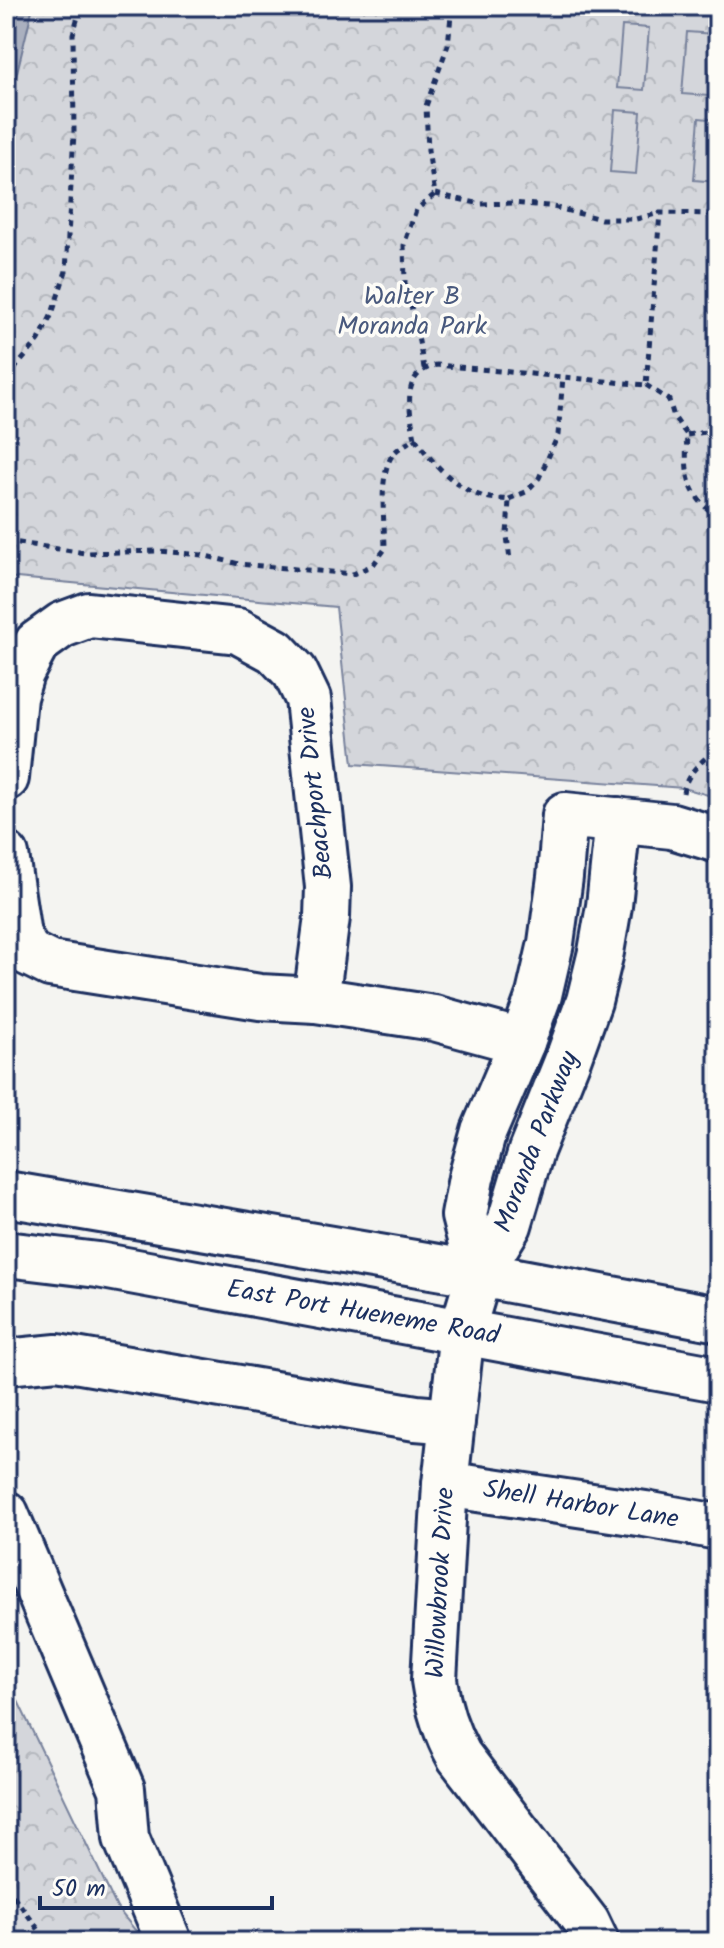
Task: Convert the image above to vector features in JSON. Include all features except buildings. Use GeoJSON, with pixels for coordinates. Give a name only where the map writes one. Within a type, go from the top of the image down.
{"type":"FeatureCollection","features":[{"type":"Feature","properties":{"kind":"street","name":"Beachport Drive"},"geometry":{"type":"LineString","coordinates":[[6,778],[14,697],[21,673],[37,643],[62,625],[89,615],[238,631],[275,651],[295,672],[308,699],[328,887],[316,1000]]}},
{"type":"Feature","properties":{"kind":"street","name":"Moranda Parkway"},"geometry":{"type":"LineString","coordinates":[[565,815],[618,820],[609,906],[589,1001],[531,1151],[509,1225],[479,1274],[464,1216],[466,1203],[484,1131],[539,995],[551,943],[565,815]]}},
{"type":"Feature","properties":{"kind":"street"},"geometry":{"type":"LineString","coordinates":[[618,820],[672,826],[718,840]]}},
{"type":"Feature","properties":{"kind":"street"},"geometry":{"type":"LineString","coordinates":[[6,855],[18,935],[28,953],[50,964],[260,997],[316,1000],[434,1018],[522,1042]]}},
{"type":"Feature","properties":{"kind":"street"},"geometry":{"type":"LineString","coordinates":[[6,1194],[479,1274],[718,1319]]}},
{"type":"Feature","properties":{"kind":"street","name":"East Port Hueneme Road"},"geometry":{"type":"LineString","coordinates":[[6,1254],[98,1265],[718,1379]]}},
{"type":"Feature","properties":{"kind":"street","name":"Willowbrook Drive"},"geometry":{"type":"LineString","coordinates":[[479,1274],[462,1331],[445,1484],[434,1680],[438,1708],[459,1756],[587,1923],[596,1942]]}},
{"type":"Feature","properties":{"kind":"street"},"geometry":{"type":"LineString","coordinates":[[6,1362],[69,1358],[416,1418],[452,1421]]}},
{"type":"Feature","properties":{"kind":"street","name":"Shell Harbor Lane"},"geometry":{"type":"LineString","coordinates":[[445,1484],[718,1527]]}},
{"type":"Feature","properties":{"kind":"street"},"geometry":{"type":"LineString","coordinates":[[6,1514],[122,1789],[126,1838],[169,1942]]}},
{"type":"Feature","properties":{"kind":"path"},"geometry":{"type":"LineString","coordinates":[[6,379],[39,340],[52,314],[66,271],[74,133],[73,34],[83,6]]}},
{"type":"Feature","properties":{"kind":"path"},"geometry":{"type":"LineString","coordinates":[[435,194],[428,150],[426,106],[448,45],[452,6]]}},
{"type":"Feature","properties":{"kind":"path"},"geometry":{"type":"LineString","coordinates":[[435,194],[481,204],[549,206],[601,219],[636,219],[660,213],[718,214]]}},
{"type":"Feature","properties":{"kind":"path"},"geometry":{"type":"LineString","coordinates":[[424,368],[405,283],[404,245],[416,210],[435,194]]}},
{"type":"Feature","properties":{"kind":"path"},"geometry":{"type":"LineString","coordinates":[[646,385],[660,213]]}},
{"type":"Feature","properties":{"kind":"path"},"geometry":{"type":"LineString","coordinates":[[563,377],[558,435],[539,478],[526,492],[509,500],[487,498],[463,488],[438,466],[415,438],[408,402],[414,379],[424,368],[437,365],[563,377],[646,385],[669,400],[674,417],[687,435],[686,460],[690,484],[698,501],[718,517]]}},
{"type":"Feature","properties":{"kind":"path"},"geometry":{"type":"LineString","coordinates":[[687,435],[718,430]]}},
{"type":"Feature","properties":{"kind":"path"},"geometry":{"type":"LineString","coordinates":[[6,541],[85,553],[159,551],[202,555],[239,564],[353,574],[373,565],[385,549],[387,468],[394,453],[415,438]]}},
{"type":"Feature","properties":{"kind":"path"},"geometry":{"type":"LineString","coordinates":[[509,500],[507,536],[510,560]]}},
{"type":"Feature","properties":{"kind":"path"},"geometry":{"type":"LineString","coordinates":[[683,794],[685,780],[690,773],[718,747]]}},
{"type":"Feature","properties":{"kind":"path"},"geometry":{"type":"LineString","coordinates":[[6,1886],[48,1942]]}},
{"type":"Feature","properties":{"kind":"green space","name":"Walter B Moranda Park"},"geometry":{"type":"Polygon","coordinates":[[[6,6],[718,6],[718,798],[684,788],[353,764],[336,607],[6,577],[6,6]]]}},
{"type":"Feature","properties":{"kind":"green space"},"geometry":{"type":"Polygon","coordinates":[[[622,26],[649,28],[644,90],[617,88],[622,26]]]}},
{"type":"Feature","properties":{"kind":"green space"},"geometry":{"type":"Polygon","coordinates":[[[687,32],[714,34],[709,96],[682,94],[687,32]]]}},
{"type":"Feature","properties":{"kind":"green space"},"geometry":{"type":"Polygon","coordinates":[[[615,110],[641,112],[636,174],[610,172],[615,110]]]}},
{"type":"Feature","properties":{"kind":"green space"},"geometry":{"type":"Polygon","coordinates":[[[699,118],[718,120],[718,182],[694,180],[699,118]]]}},
{"type":"Feature","properties":{"kind":"green space"},"geometry":{"type":"Polygon","coordinates":[[[6,1676],[117,1908],[145,1942],[6,1942],[6,1676]]]}},
{"type":"Feature","properties":{"kind":"water"},"geometry":{"type":"Polygon","coordinates":[[[6,6],[33,6],[6,118],[6,6]]]}}]}
